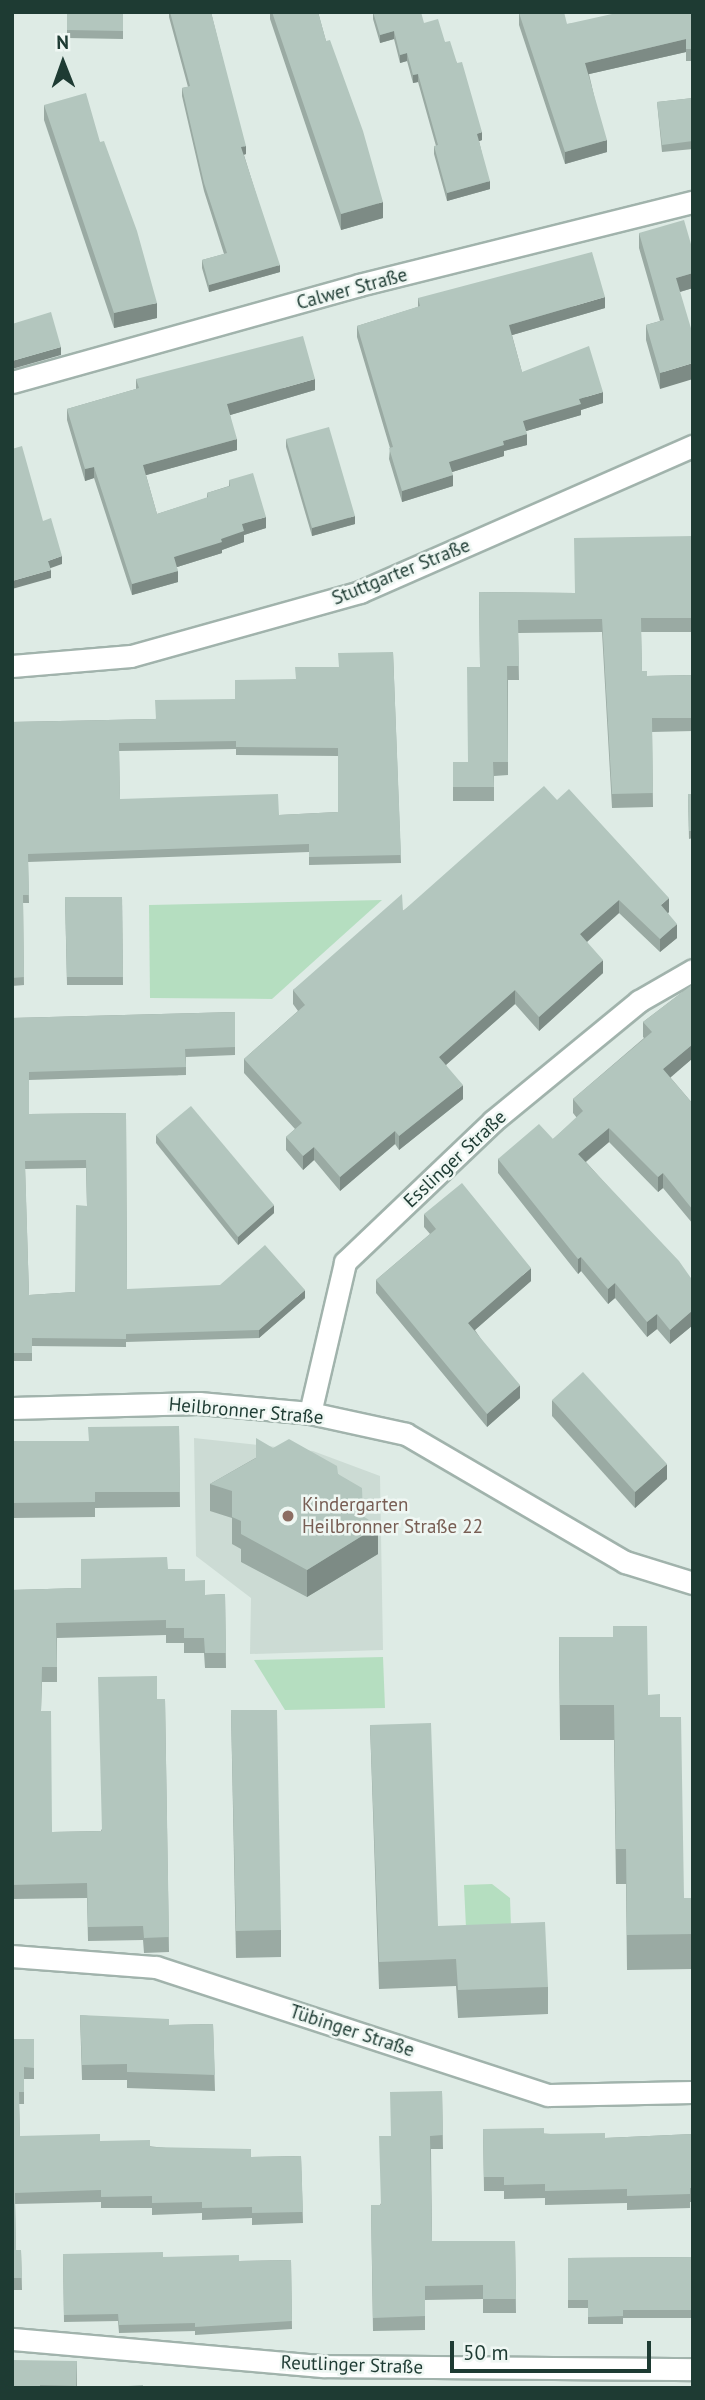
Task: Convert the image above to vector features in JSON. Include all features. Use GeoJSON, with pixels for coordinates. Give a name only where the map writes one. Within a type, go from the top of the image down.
{"type":"FeatureCollection","features":[{"type":"Feature","properties":{"kind":"street","name":"Calwer Straße"},"geometry":{"type":"LineString","coordinates":[[12,382],[359,285],[693,202]]}},
{"type":"Feature","properties":{"kind":"street","name":"Stuttgarter Straße"},"geometry":{"type":"LineString","coordinates":[[12,666],[131,656],[360,592],[693,446]]}},
{"type":"Feature","properties":{"kind":"street","name":"Esslinger Straße"},"geometry":{"type":"LineString","coordinates":[[310,1413],[345,1262],[493,1121],[639,1001],[693,970]]}},
{"type":"Feature","properties":{"kind":"street","name":"Heilbronner Straße"},"geometry":{"type":"LineString","coordinates":[[12,1408],[199,1403],[310,1413],[406,1434],[625,1562],[693,1583]]}},
{"type":"Feature","properties":{"kind":"street","name":"Tübinger Straße"},"geometry":{"type":"LineString","coordinates":[[12,1956],[156,1967],[548,2095],[693,2092]]}},
{"type":"Feature","properties":{"kind":"street","name":"Reutlinger Straße"},"geometry":{"type":"LineString","coordinates":[[12,2339],[323,2366],[693,2369]]}},
{"type":"Feature","properties":{"kind":"shaded area","name":"Kindergarten Heilbronner Straße 22"},"geometry":{"type":"Polygon","coordinates":[[[194,1438],[313,1451],[380,1476],[383,1650],[250,1654],[251,1598],[196,1556],[194,1438]]]}},
{"type":"Feature","properties":{"kind":"green space"},"geometry":{"type":"Polygon","coordinates":[[[382,900],[272,999],[150,998],[149,905],[382,900]]]}},
{"type":"Feature","properties":{"kind":"green space"},"geometry":{"type":"Polygon","coordinates":[[[383,1657],[385,1708],[285,1710],[254,1660],[383,1657]]]}},
{"type":"Feature","properties":{"kind":"green space"},"geometry":{"type":"Polygon","coordinates":[[[492,1884],[510,1898],[511,1927],[466,1928],[464,1885],[492,1884]]]}},
{"type":"Feature","properties":{"kind":"building"},"geometry":{"type":"Polygon","coordinates":[[[67,12],[123,12],[123,31],[67,30],[67,12]]]}},
{"type":"Feature","properties":{"kind":"building"},"geometry":{"type":"Polygon","coordinates":[[[170,12],[211,12],[246,146],[241,147],[280,265],[209,285],[202,260],[227,253],[204,183],[182,88],[190,86],[170,12]]]}},
{"type":"Feature","properties":{"kind":"building"},"geometry":{"type":"Polygon","coordinates":[[[272,12],[318,12],[326,41],[330,40],[363,131],[383,202],[341,214],[272,12]]]}},
{"type":"Feature","properties":{"kind":"building"},"geometry":{"type":"Polygon","coordinates":[[[373,12],[421,12],[424,23],[438,19],[445,42],[450,41],[457,63],[462,62],[482,132],[477,134],[490,181],[447,193],[434,146],[438,145],[418,74],[413,75],[407,53],[400,55],[394,31],[380,35],[373,12]]]}},
{"type":"Feature","properties":{"kind":"building"},"geometry":{"type":"Polygon","coordinates":[[[520,12],[564,12],[567,24],[621,12],[693,12],[693,49],[686,49],[686,39],[585,63],[607,140],[565,152],[520,12]]]}},
{"type":"Feature","properties":{"kind":"building"},"geometry":{"type":"Polygon","coordinates":[[[86,93],[100,142],[104,141],[137,231],[157,303],[114,313],[44,105],[86,93]]]}},
{"type":"Feature","properties":{"kind":"building"},"geometry":{"type":"Polygon","coordinates":[[[693,98],[693,141],[662,145],[657,102],[693,98]]]}},
{"type":"Feature","properties":{"kind":"building"},"geometry":{"type":"Polygon","coordinates":[[[684,220],[693,251],[693,273],[676,278],[693,335],[693,363],[660,373],[646,325],[664,320],[639,233],[684,220]]]}},
{"type":"Feature","properties":{"kind":"building"},"geometry":{"type":"Polygon","coordinates":[[[592,252],[605,297],[509,325],[522,372],[589,346],[603,392],[579,399],[581,404],[523,421],[527,434],[503,441],[504,445],[449,462],[453,475],[402,491],[389,448],[393,447],[357,326],[420,306],[418,298],[592,252]]]}},
{"type":"Feature","properties":{"kind":"building"},"geometry":{"type":"Polygon","coordinates":[[[51,312],[61,347],[12,361],[12,324],[51,312]]]}},
{"type":"Feature","properties":{"kind":"building"},"geometry":{"type":"Polygon","coordinates":[[[303,336],[315,379],[227,404],[237,439],[143,465],[157,514],[208,497],[207,493],[230,486],[229,480],[253,473],[266,517],[242,524],[244,531],[221,539],[222,542],[174,557],[178,571],[132,584],[94,467],[85,469],[67,409],[139,388],[136,379],[303,336]]]}},
{"type":"Feature","properties":{"kind":"building"},"geometry":{"type":"Polygon","coordinates":[[[329,427],[355,516],[312,528],[286,439],[329,427]]]}},
{"type":"Feature","properties":{"kind":"building"},"geometry":{"type":"Polygon","coordinates":[[[22,446],[43,521],[51,518],[62,556],[48,561],[51,570],[12,581],[12,449],[22,446]]]}},
{"type":"Feature","properties":{"kind":"building"},"geometry":{"type":"Polygon","coordinates":[[[693,536],[693,618],[641,618],[642,671],[647,671],[647,676],[693,675],[693,718],[652,718],[653,793],[612,794],[602,619],[518,620],[519,666],[507,666],[508,762],[493,762],[494,787],[453,787],[453,762],[468,762],[467,667],[480,667],[479,592],[575,593],[574,538],[693,536]]]}},
{"type":"Feature","properties":{"kind":"building"},"geometry":{"type":"Polygon","coordinates":[[[393,652],[401,855],[309,857],[309,844],[28,854],[29,895],[23,895],[24,977],[12,978],[12,722],[156,719],[155,700],[235,699],[235,680],[296,679],[295,667],[339,667],[338,653],[393,652]],[[236,741],[119,743],[120,799],[278,794],[279,815],[338,812],[338,748],[236,747],[236,741]]]}},
{"type":"Feature","properties":{"kind":"building"},"geometry":{"type":"Polygon","coordinates":[[[544,786],[557,800],[569,789],[669,898],[661,905],[677,924],[660,939],[619,900],[580,934],[603,960],[539,1017],[515,990],[439,1057],[463,1085],[399,1136],[395,1131],[340,1177],[314,1147],[303,1156],[286,1137],[302,1123],[244,1059],[305,1005],[293,990],[402,894],[403,911],[544,786]]]}},
{"type":"Feature","properties":{"kind":"building"},"geometry":{"type":"Polygon","coordinates":[[[688,794],[693,794],[693,831],[689,831],[688,794]]]}},
{"type":"Feature","properties":{"kind":"building"},"geometry":{"type":"Polygon","coordinates":[[[65,897],[122,897],[123,977],[67,977],[65,897]]]}},
{"type":"Feature","properties":{"kind":"building"},"geometry":{"type":"Polygon","coordinates":[[[693,984],[693,1044],[663,1069],[693,1104],[693,1210],[663,1173],[658,1177],[609,1128],[578,1154],[679,1261],[693,1281],[693,1310],[670,1330],[657,1314],[647,1322],[615,1283],[608,1289],[581,1257],[578,1259],[498,1159],[539,1124],[553,1139],[583,1111],[573,1099],[652,1032],[643,1022],[693,984]]]}},
{"type":"Feature","properties":{"kind":"building"},"geometry":{"type":"Polygon","coordinates":[[[235,1012],[235,1047],[185,1049],[186,1067],[29,1072],[29,1114],[126,1113],[127,1289],[220,1285],[265,1245],[305,1290],[259,1330],[126,1334],[126,1339],[32,1338],[32,1353],[12,1353],[12,1018],[235,1012]],[[86,1160],[25,1161],[29,1295],[75,1292],[76,1205],[87,1206],[86,1160]]]}},
{"type":"Feature","properties":{"kind":"building"},"geometry":{"type":"Polygon","coordinates":[[[191,1106],[274,1205],[238,1237],[156,1135],[191,1106]]]}},
{"type":"Feature","properties":{"kind":"building"},"geometry":{"type":"Polygon","coordinates":[[[462,1183],[531,1268],[468,1323],[520,1385],[487,1414],[376,1280],[436,1229],[424,1214],[462,1183]]]}},
{"type":"Feature","properties":{"kind":"building"},"geometry":{"type":"Polygon","coordinates":[[[583,1372],[667,1464],[635,1492],[552,1400],[583,1372]]]}},
{"type":"Feature","properties":{"kind":"building"},"geometry":{"type":"Polygon","coordinates":[[[179,1426],[180,1492],[95,1492],[95,1502],[12,1503],[12,1441],[89,1441],[88,1427],[179,1426]]]}},
{"type":"Feature","properties":{"kind":"building"},"geometry":{"type":"Polygon","coordinates":[[[256,1438],[273,1448],[289,1439],[337,1466],[338,1474],[362,1488],[363,1516],[378,1526],[307,1570],[241,1534],[241,1521],[232,1517],[232,1491],[210,1484],[256,1458],[256,1438]]]}},
{"type":"Feature","properties":{"kind":"building"},"geometry":{"type":"Polygon","coordinates":[[[167,1557],[168,1569],[185,1569],[185,1581],[205,1580],[205,1595],[225,1594],[226,1653],[205,1653],[204,1638],[184,1638],[184,1628],[166,1628],[166,1620],[56,1623],[57,1667],[42,1667],[41,1711],[51,1711],[52,1832],[102,1831],[98,1677],[157,1676],[157,1699],[165,1699],[169,1937],[144,1938],[143,1926],[88,1927],[87,1883],[12,1885],[12,1590],[81,1588],[81,1559],[167,1557]]]}},
{"type":"Feature","properties":{"kind":"building"},"geometry":{"type":"Polygon","coordinates":[[[613,1626],[647,1626],[648,1695],[660,1694],[660,1717],[681,1717],[684,1898],[693,1898],[693,1934],[627,1935],[626,1849],[616,1849],[614,1705],[560,1705],[559,1637],[613,1637],[613,1626]]]}},
{"type":"Feature","properties":{"kind":"building"},"geometry":{"type":"Polygon","coordinates":[[[231,1710],[277,1710],[281,1930],[236,1931],[231,1710]]]}},
{"type":"Feature","properties":{"kind":"building"},"geometry":{"type":"Polygon","coordinates":[[[431,1723],[438,1926],[545,1922],[548,1987],[458,1990],[456,1959],[379,1962],[370,1725],[431,1723]]]}},
{"type":"Feature","properties":{"kind":"building"},"geometry":{"type":"Polygon","coordinates":[[[80,2015],[169,2019],[169,2025],[213,2024],[215,2075],[127,2072],[127,2064],[82,2065],[80,2015]]]}},
{"type":"Feature","properties":{"kind":"building"},"geometry":{"type":"Polygon","coordinates":[[[12,2039],[34,2039],[34,2068],[24,2067],[24,2092],[19,2092],[20,2136],[100,2134],[100,2141],[150,2140],[150,2147],[251,2149],[251,2157],[301,2156],[303,2212],[252,2213],[252,2207],[202,2208],[202,2202],[152,2203],[152,2196],[101,2197],[101,2190],[15,2193],[16,2250],[21,2250],[22,2278],[12,2278],[12,2039]]]}},
{"type":"Feature","properties":{"kind":"building"},"geometry":{"type":"Polygon","coordinates":[[[442,2091],[443,2135],[430,2136],[432,2241],[515,2241],[516,2299],[483,2299],[483,2285],[425,2286],[425,2316],[373,2318],[371,2205],[381,2205],[379,2136],[391,2136],[390,2092],[442,2091]]]}},
{"type":"Feature","properties":{"kind":"building"},"geometry":{"type":"Polygon","coordinates":[[[544,2128],[544,2134],[605,2133],[605,2138],[693,2134],[693,2188],[690,2188],[690,2194],[627,2196],[627,2189],[545,2191],[545,2184],[504,2185],[504,2177],[484,2177],[483,2129],[544,2128]]]}},
{"type":"Feature","properties":{"kind":"building"},"geometry":{"type":"Polygon","coordinates":[[[163,2252],[163,2257],[239,2255],[239,2261],[291,2260],[292,2321],[195,2327],[195,2323],[119,2325],[118,2314],[64,2315],[63,2254],[163,2252]]]}},
{"type":"Feature","properties":{"kind":"building"},"geometry":{"type":"Polygon","coordinates":[[[693,2257],[693,2310],[623,2310],[623,2316],[588,2317],[588,2300],[568,2300],[568,2258],[693,2257]]]}},
{"type":"Feature","properties":{"kind":"building"},"geometry":{"type":"Polygon","coordinates":[[[12,2360],[77,2361],[76,2386],[40,2385],[40,2388],[12,2388],[12,2360]]]}},
{"type":"Feature","properties":{"kind":"building"},"geometry":{"type":"Polygon","coordinates":[[[143,2385],[143,2388],[99,2388],[143,2385]]]}},
{"type":"Feature","properties":{"kind":"place","name":"Kindergarten Heilbronner Straße 22"},"geometry":{"type":"Point","coordinates":[288,1516]}}]}
